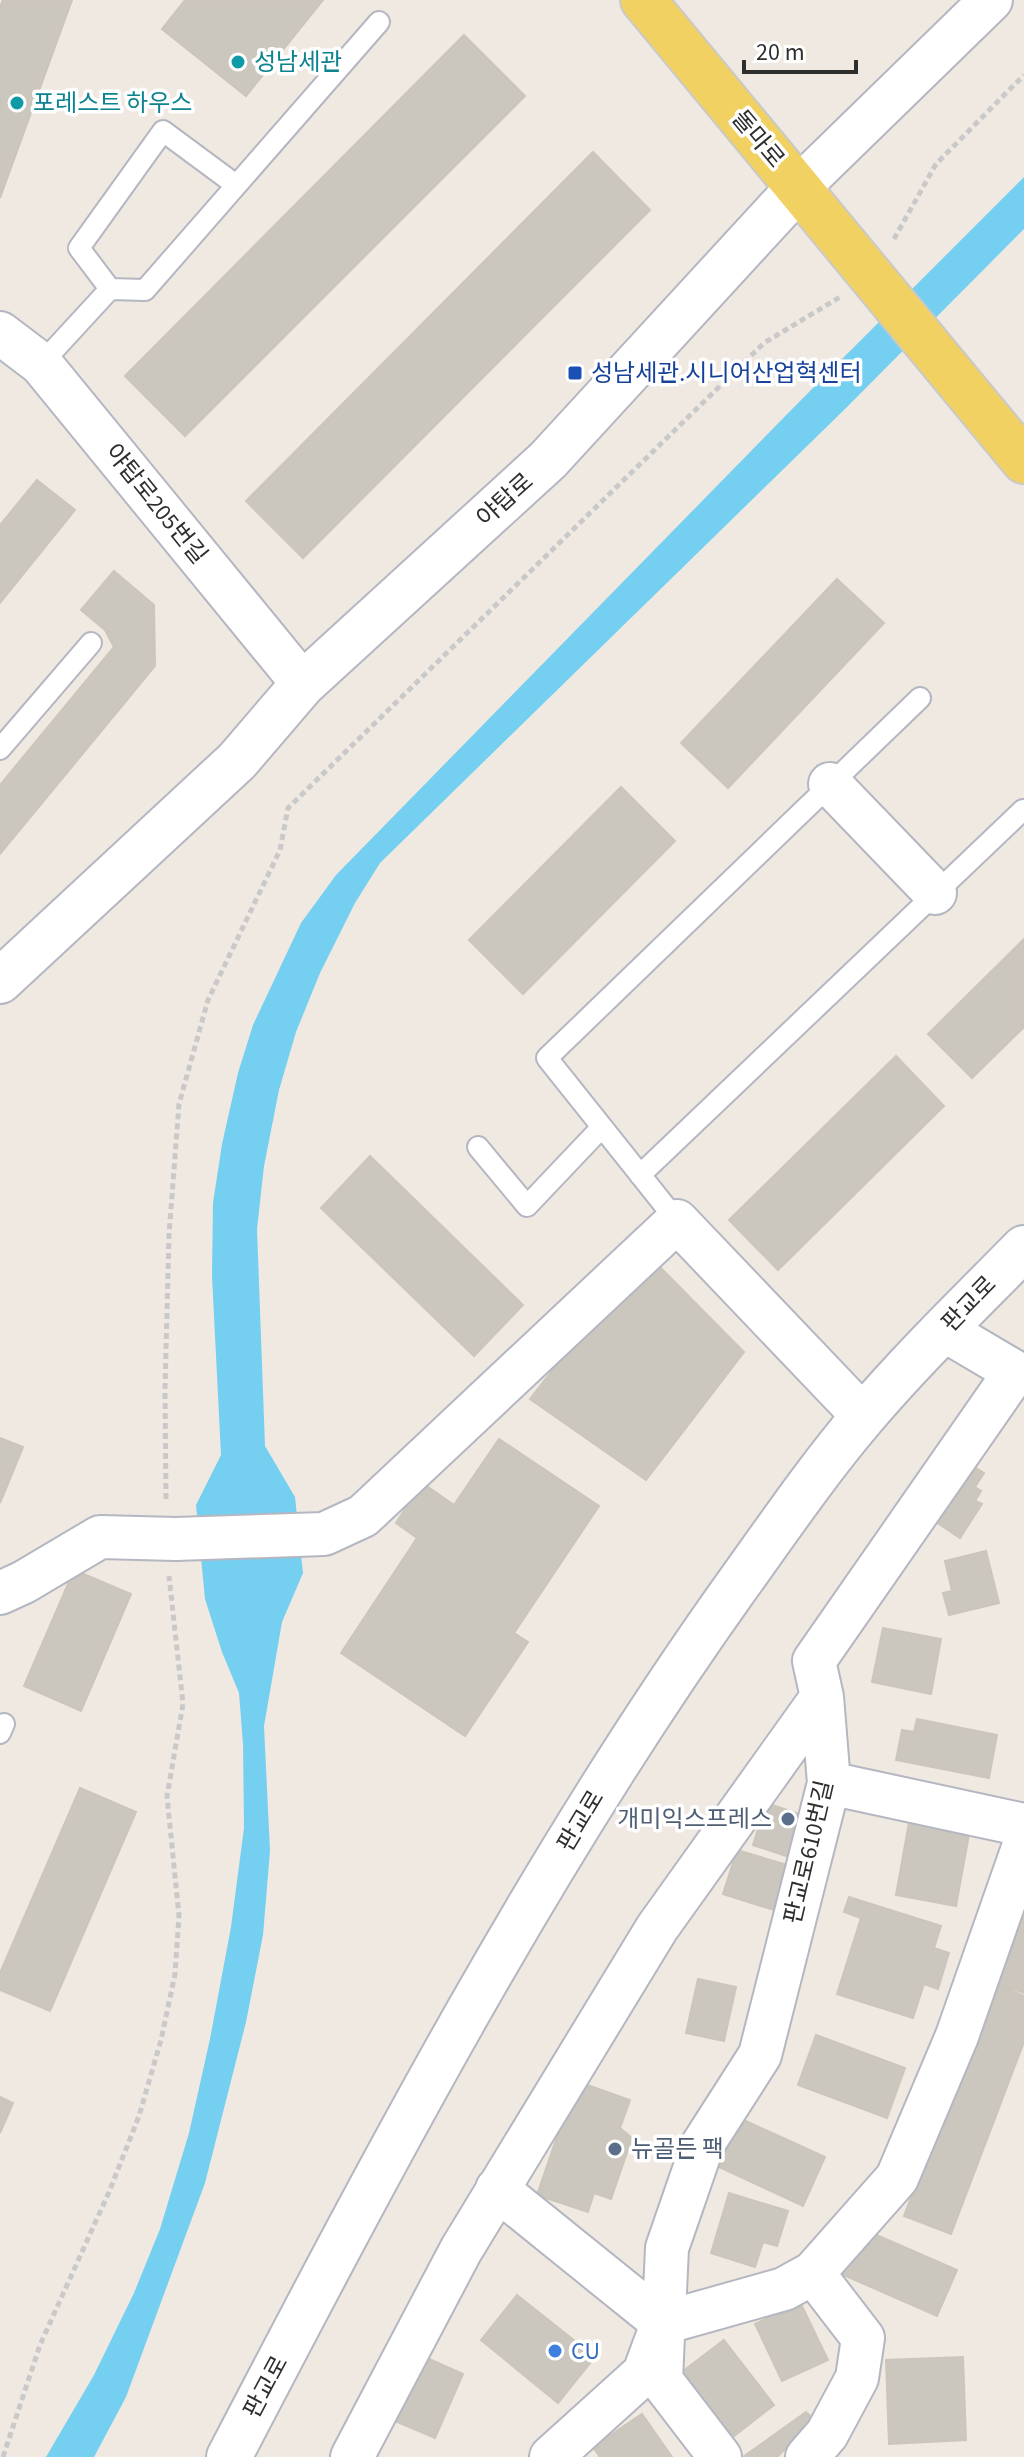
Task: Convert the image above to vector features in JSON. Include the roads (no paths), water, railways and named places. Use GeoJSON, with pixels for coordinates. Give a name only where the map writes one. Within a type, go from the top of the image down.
{"type":"FeatureCollection","features":[{"type":"Feature","properties":{"kind":"main road","name":"돌마로"},"geometry":{"type":"LineString","coordinates":[[643,0],[1024,461]]}},
{"type":"Feature","properties":{"kind":"main road","name":"야탑로"},"geometry":{"type":"LineString","coordinates":[[0,981],[237,761],[303,684],[548,460],[798,188]]}},
{"type":"Feature","properties":{"kind":"main road","name":"판교로"},"geometry":{"type":"LineString","coordinates":[[229,2457],[348,2230],[457,2032],[597,1795],[692,1648],[801,1496],[863,1416],[1024,1248]]}},
{"type":"Feature","properties":{"kind":"street","name":"야탑로"},"geometry":{"type":"LineString","coordinates":[[798,188],[991,0]]}},
{"type":"Feature","properties":{"kind":"street","name":"야탑로205번길"},"geometry":{"type":"LineString","coordinates":[[0,333],[41,364],[303,684]]}},
{"type":"Feature","properties":{"kind":"street"},"geometry":{"type":"LineString","coordinates":[[830,784],[935,893]]}},
{"type":"Feature","properties":{"kind":"street"},"geometry":{"type":"LineString","coordinates":[[0,1593],[100,1537],[170,1539],[324,1534],[363,1516],[677,1221],[863,1416]]}},
{"type":"Feature","properties":{"kind":"street","name":"판교로610번길"},"geometry":{"type":"LineString","coordinates":[[720,2457],[661,2380],[667,2248],[703,2144],[760,2055],[829,1783],[822,1697],[814,1661],[1020,1371],[944,1330]]}},
{"type":"Feature","properties":{"kind":"street"},"geometry":{"type":"LineString","coordinates":[[352,2457],[461,2250],[657,1928],[822,1697]]}},
{"type":"Feature","properties":{"kind":"street"},"geometry":{"type":"LineString","coordinates":[[829,1783],[1024,1825]]}},
{"type":"Feature","properties":{"kind":"street"},"geometry":{"type":"LineString","coordinates":[[497,2189],[663,2323],[784,2289],[813,2273],[897,2178],[957,2036],[1024,1845]]}},
{"type":"Feature","properties":{"kind":"street"},"geometry":{"type":"LineString","coordinates":[[807,2457],[827,2434],[857,2378],[863,2338],[813,2273]]}},
{"type":"Feature","properties":{"kind":"street","name":"판교로610번길"},"geometry":{"type":"LineString","coordinates":[[551,2457],[644,2373],[663,2323]]}},
{"type":"Feature","properties":{"kind":"lane"},"geometry":{"type":"LineString","coordinates":[[41,364],[110,289],[145,290],[379,22]]}},
{"type":"Feature","properties":{"kind":"lane"},"geometry":{"type":"LineString","coordinates":[[110,289],[79,248],[163,131],[236,185]]}},
{"type":"Feature","properties":{"kind":"lane"},"geometry":{"type":"LineString","coordinates":[[0,749],[91,643]]}},
{"type":"Feature","properties":{"kind":"lane"},"geometry":{"type":"LineString","coordinates":[[677,1221],[547,1058],[920,698]]}},
{"type":"Feature","properties":{"kind":"lane"},"geometry":{"type":"LineString","coordinates":[[640,1175],[1023,810]]}},
{"type":"Feature","properties":{"kind":"lane"},"geometry":{"type":"LineString","coordinates":[[478,1147],[527,1206],[602,1127]]}},
{"type":"Feature","properties":{"kind":"water"},"geometry":{"type":"Polygon","coordinates":[[[1024,177],[1024,229],[845,409],[380,863],[355,903],[320,973],[296,1032],[279,1090],[264,1166],[257,1229],[265,1446],[295,1497],[303,1573],[282,1622],[264,1726],[270,1851],[263,1935],[246,2022],[205,2183],[126,2397],[94,2457],[46,2457],[94,2375],[134,2293],[160,2229],[189,2133],[231,1927],[244,1828],[239,1693],[205,1599],[196,1505],[221,1455],[212,1276],[213,1203],[222,1144],[238,1073],[253,1025],[301,923],[336,875],[1024,177]]]}},
{"type":"Feature","properties":{"kind":"place","name":"성남세관"},"geometry":{"type":"Point","coordinates":[238,62]}},
{"type":"Feature","properties":{"kind":"place","name":"포레스트 하우스"},"geometry":{"type":"Point","coordinates":[17,103]}},
{"type":"Feature","properties":{"kind":"place","name":"성남세관.시니어산업혁센터"},"geometry":{"type":"Point","coordinates":[575,373]}},
{"type":"Feature","properties":{"kind":"place","name":"개미익스프레스"},"geometry":{"type":"Point","coordinates":[788,1819]}},
{"type":"Feature","properties":{"kind":"place","name":"뉴골든 팩"},"geometry":{"type":"Point","coordinates":[615,2149]}},
{"type":"Feature","properties":{"kind":"place","name":"CU"},"geometry":{"type":"Point","coordinates":[555,2351]}}]}
